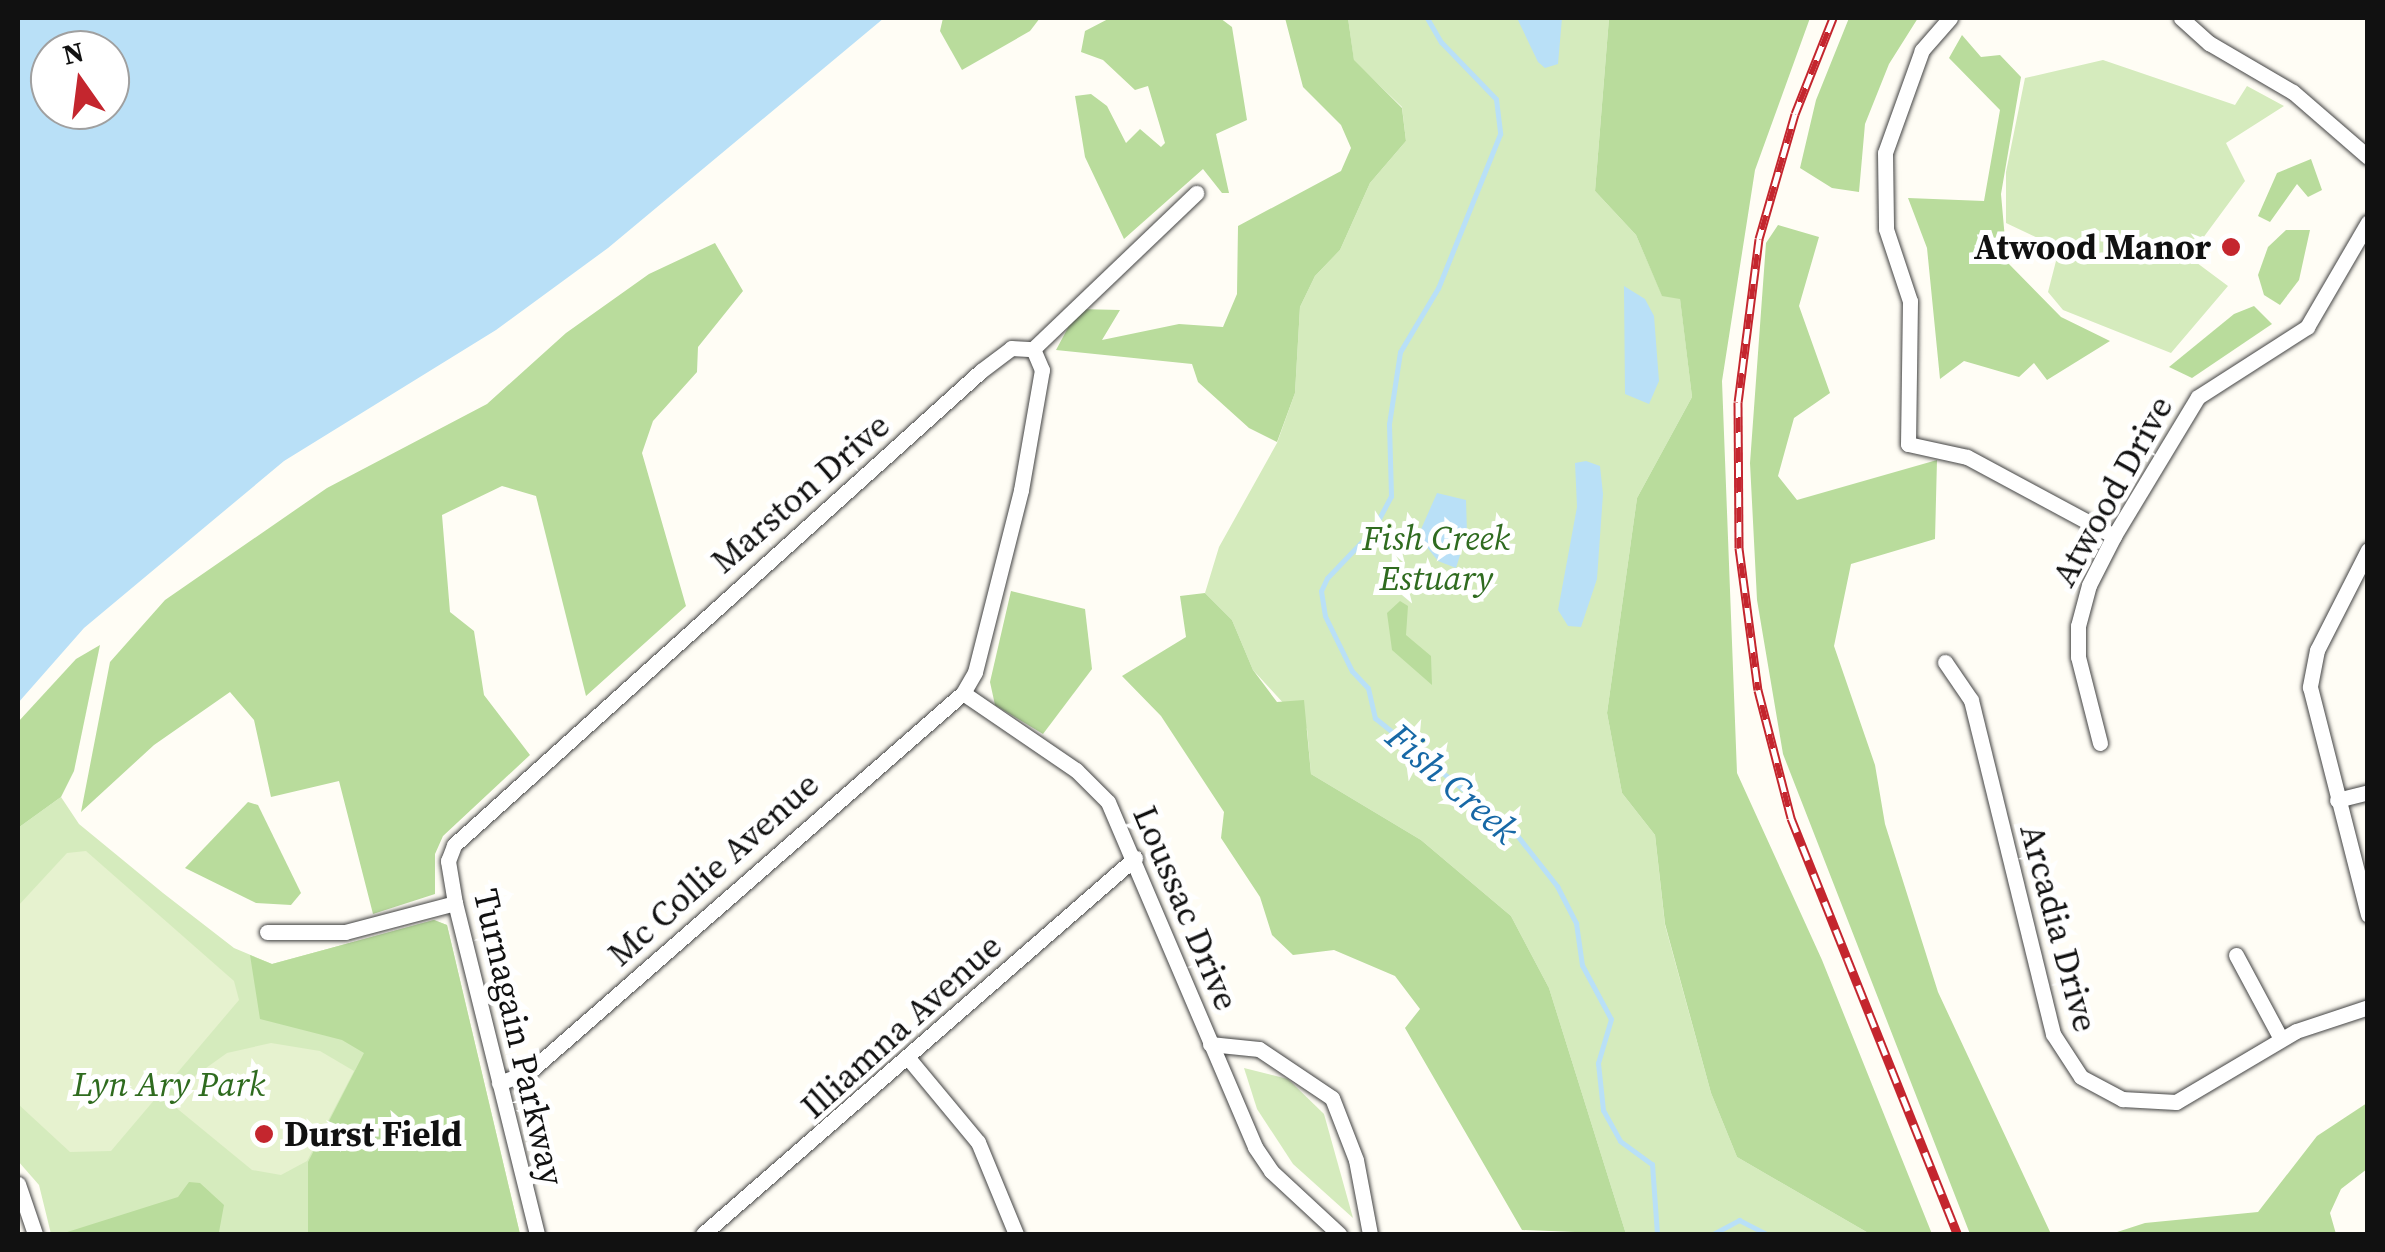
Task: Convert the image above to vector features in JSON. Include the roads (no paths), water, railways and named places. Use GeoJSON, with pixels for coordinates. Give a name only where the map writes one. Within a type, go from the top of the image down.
{"type":"FeatureCollection","features":[{"type":"Feature","properties":{"kind":"street"},"geometry":{"type":"LineString","coordinates":[[1950,18],[1922,50],[1891,128],[1883,178],[1886,229],[1910,301],[1908,444],[1967,457],[2114,536]]}},
{"type":"Feature","properties":{"kind":"street"},"geometry":{"type":"LineString","coordinates":[[2181,18],[2209,43],[2293,92],[2368,157]]}},
{"type":"Feature","properties":{"kind":"street","name":"Marston Drive"},"geometry":{"type":"LineString","coordinates":[[449,854],[981,371],[1012,348],[1034,349],[1080,297],[1196,193]]}},
{"type":"Feature","properties":{"kind":"street","name":"Atwood Drive"},"geometry":{"type":"LineString","coordinates":[[2100,744],[2078,657],[2078,626],[2089,585],[2114,536],[2198,397],[2317,316],[2368,222]]}},
{"type":"Feature","properties":{"kind":"street"},"geometry":{"type":"LineString","coordinates":[[963,693],[975,672],[1021,490],[1042,370],[1034,349]]}},
{"type":"Feature","properties":{"kind":"street"},"geometry":{"type":"LineString","coordinates":[[2368,550],[2310,676],[2337,800],[2368,915]]}},
{"type":"Feature","properties":{"kind":"street","name":"Arcadia Drive"},"geometry":{"type":"LineString","coordinates":[[1945,662],[1971,700],[2050,1024],[2070,1064],[2108,1095],[2162,1104],[2202,1092],[2281,1039],[2368,1007]]}},
{"type":"Feature","properties":{"kind":"street","name":"Loussac Drive"},"geometry":{"type":"LineString","coordinates":[[963,693],[1091,783],[1116,816],[1210,1044],[1271,1171],[1338,1234]]}},
{"type":"Feature","properties":{"kind":"street","name":"Mc Collie Avenue"},"geometry":{"type":"LineString","coordinates":[[500,1084],[529,1072],[963,693]]}},
{"type":"Feature","properties":{"kind":"street"},"geometry":{"type":"LineString","coordinates":[[2337,800],[2368,792]]}},
{"type":"Feature","properties":{"kind":"street","name":"Turnagain Parkway"},"geometry":{"type":"LineString","coordinates":[[449,854],[455,903],[536,1234]]}},
{"type":"Feature","properties":{"kind":"street","name":"Illiamna Avenue"},"geometry":{"type":"LineString","coordinates":[[703,1234],[1136,858]]}},
{"type":"Feature","properties":{"kind":"street"},"geometry":{"type":"LineString","coordinates":[[267,932],[345,932],[455,903]]}},
{"type":"Feature","properties":{"kind":"street"},"geometry":{"type":"LineString","coordinates":[[2236,955],[2281,1039]]}},
{"type":"Feature","properties":{"kind":"street"},"geometry":{"type":"LineString","coordinates":[[1210,1044],[1258,1049],[1332,1098],[1356,1160],[1370,1234]]}},
{"type":"Feature","properties":{"kind":"street"},"geometry":{"type":"LineString","coordinates":[[909,1059],[978,1142],[1016,1234]]}},
{"type":"Feature","properties":{"kind":"street"},"geometry":{"type":"LineString","coordinates":[[18,1184],[35,1234]]}},
{"type":"Feature","properties":{"kind":"water"},"geometry":{"type":"Polygon","coordinates":[[[18,18],[884,18],[608,248],[496,330],[284,461],[84,628],[18,703],[18,18]]]}},
{"type":"Feature","properties":{"kind":"water"},"geometry":{"type":"Polygon","coordinates":[[[1517,18],[1562,18],[1558,64],[1545,68],[1538,62],[1517,18]]]}},
{"type":"Feature","properties":{"kind":"water"},"geometry":{"type":"Polygon","coordinates":[[[1624,286],[1645,299],[1654,316],[1659,381],[1649,404],[1625,394],[1624,286]]]}},
{"type":"Feature","properties":{"kind":"water"},"geometry":{"type":"Polygon","coordinates":[[[1586,461],[1600,466],[1603,494],[1597,579],[1581,627],[1568,626],[1558,610],[1577,507],[1575,463],[1586,461]]]}},
{"type":"Feature","properties":{"kind":"water"},"geometry":{"type":"Polygon","coordinates":[[[1437,493],[1466,500],[1467,533],[1456,568],[1438,561],[1418,536],[1437,493]]]}},
{"type":"Feature","properties":{"kind":"waterway","name":"Fish Creek"},"geometry":{"type":"LineString","coordinates":[[1427,18],[1441,42],[1496,99],[1500,134],[1438,288],[1400,352],[1389,424],[1391,496],[1372,531],[1327,578],[1321,591],[1325,616],[1352,671],[1368,688],[1375,718],[1512,829],[1557,886],[1576,923],[1582,965],[1611,1019],[1598,1063],[1603,1110],[1620,1141],[1652,1164],[1657,1234]]}},
{"type":"Feature","properties":{"kind":"waterway","name":"Fish Creek"},"geometry":{"type":"LineString","coordinates":[[1713,1234],[1739,1220],[1766,1234]]}},
{"type":"Feature","properties":{"kind":"railway"},"geometry":{"type":"LineString","coordinates":[[1833,18],[1795,114],[1759,239],[1738,402],[1739,548],[1758,690],[1791,818],[1957,1234]]}},
{"type":"Feature","properties":{"kind":"place","name":"Atwood Manor"},"geometry":{"type":"Point","coordinates":[2231,247]}},
{"type":"Feature","properties":{"kind":"place","name":"Durst Field"},"geometry":{"type":"Point","coordinates":[264,1134]}},
{"type":"Feature","properties":{"kind":"park label","name":"Fish Creek Estuary"},"geometry":{"type":"Point","coordinates":[1436,558]}},
{"type":"Feature","properties":{"kind":"park label","name":"Lyn Ary Park"},"geometry":{"type":"Point","coordinates":[169,1084]}}]}
